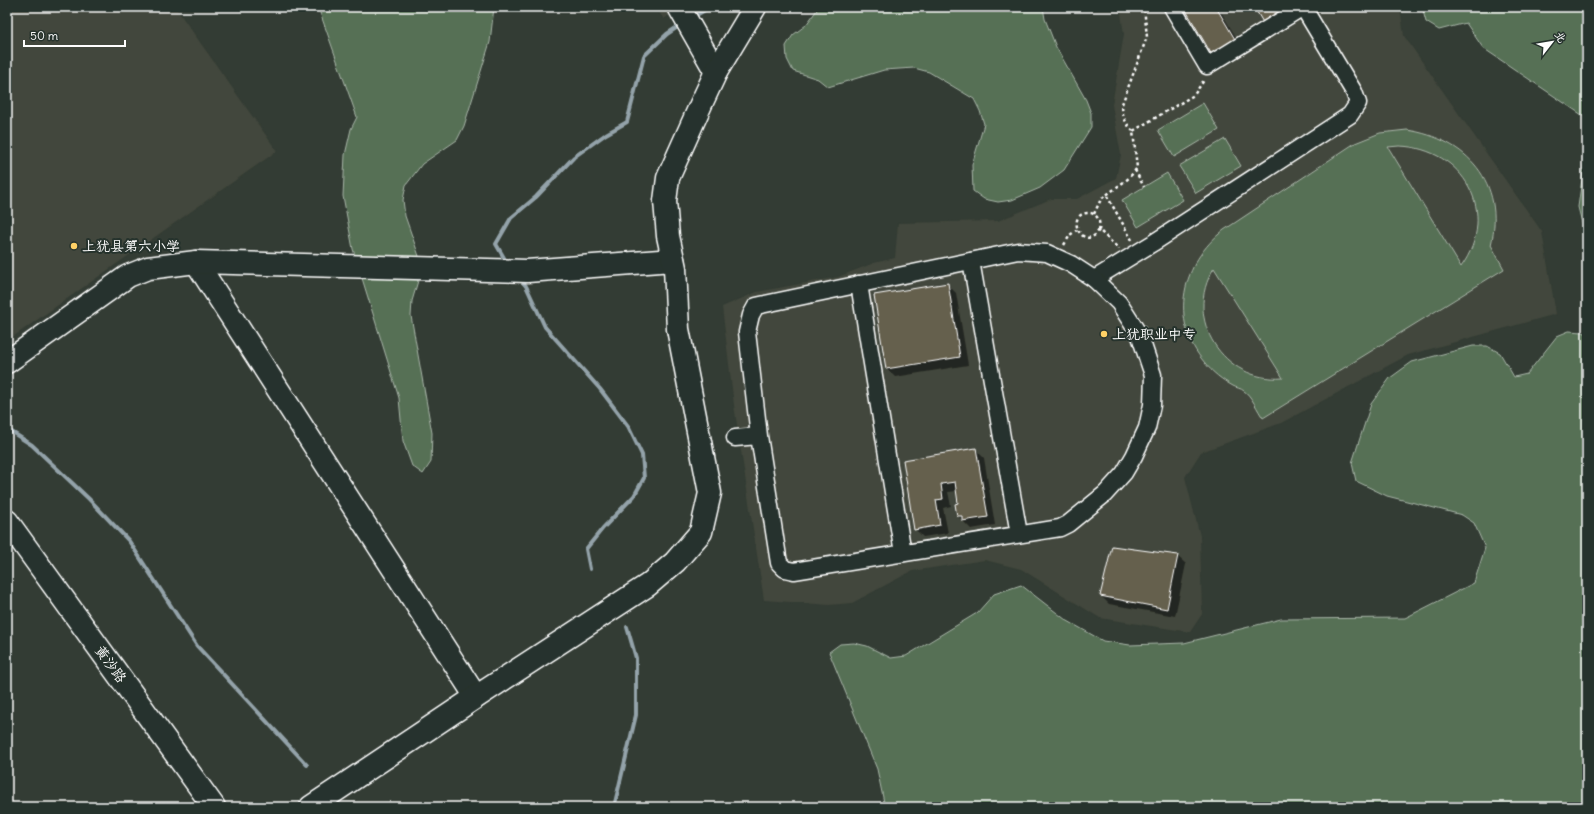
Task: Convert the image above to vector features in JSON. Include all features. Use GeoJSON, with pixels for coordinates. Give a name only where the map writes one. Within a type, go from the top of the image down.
{"type":"FeatureCollection","features":[{"type":"Feature","properties":{"kind":"street"},"geometry":{"type":"LineString","coordinates":[[679,7],[716,72]]}},
{"type":"Feature","properties":{"kind":"street"},"geometry":{"type":"LineString","coordinates":[[311,807],[648,585],[675,562],[701,532],[710,494],[678,329],[673,260],[668,236],[664,201],[668,178],[716,72],[755,7]]}},
{"type":"Feature","properties":{"kind":"street"},"geometry":{"type":"LineString","coordinates":[[1094,279],[1242,186],[1350,115],[1358,103],[1354,92],[1303,7],[1207,66],[1172,7]]}},
{"type":"Feature","properties":{"kind":"street"},"geometry":{"type":"LineString","coordinates":[[1018,251],[1047,253],[1071,264],[1094,279],[1119,303],[1140,336],[1153,376],[1152,405],[1147,428],[1131,462],[1105,494],[1068,524],[1060,528],[794,571],[785,570],[779,563],[759,436],[747,332],[751,315],[756,306],[1018,251]]}},
{"type":"Feature","properties":{"kind":"street"},"geometry":{"type":"LineString","coordinates":[[7,362],[128,276],[148,268],[196,262],[527,271],[673,260]]}},
{"type":"Feature","properties":{"kind":"street"},"geometry":{"type":"LineString","coordinates":[[971,261],[1019,534]]}},
{"type":"Feature","properties":{"kind":"street"},"geometry":{"type":"LineString","coordinates":[[196,262],[476,697]]}},
{"type":"Feature","properties":{"kind":"street"},"geometry":{"type":"LineString","coordinates":[[859,284],[903,553]]}},
{"type":"Feature","properties":{"kind":"street"},"geometry":{"type":"LineString","coordinates":[[735,438],[759,436]]}},
{"type":"Feature","properties":{"kind":"street","name":"黄沙路"},"geometry":{"type":"LineString","coordinates":[[7,522],[214,807]]}},
{"type":"Feature","properties":{"kind":"path"},"geometry":{"type":"LineString","coordinates":[[1094,214],[1102,199],[1129,178],[1136,168],[1134,130],[1127,124],[1122,113],[1122,104],[1147,37],[1144,7]]}},
{"type":"Feature","properties":{"kind":"path"},"geometry":{"type":"LineString","coordinates":[[1134,130],[1194,95],[1205,78]]}},
{"type":"Feature","properties":{"kind":"path"},"geometry":{"type":"LineString","coordinates":[[1135,170],[1144,187]]}},
{"type":"Feature","properties":{"kind":"path"},"geometry":{"type":"LineString","coordinates":[[1107,196],[1132,241]]}},
{"type":"Feature","properties":{"kind":"path"},"geometry":{"type":"LineString","coordinates":[[1088,213],[1094,214],[1100,222],[1100,230],[1094,236],[1082,236],[1077,230],[1076,222],[1080,216],[1088,213]]}},
{"type":"Feature","properties":{"kind":"path"},"geometry":{"type":"LineString","coordinates":[[1063,249],[1070,235],[1077,230]]}},
{"type":"Feature","properties":{"kind":"path"},"geometry":{"type":"LineString","coordinates":[[1100,230],[1120,250]]}},
{"type":"Feature","properties":{"kind":"shaded area","name":"上犹县第六小学"},"geometry":{"type":"Polygon","coordinates":[[[7,7],[175,7],[277,151],[7,341],[7,7]]]}},
{"type":"Feature","properties":{"kind":"shaded area"},"geometry":{"type":"Polygon","coordinates":[[[655,7],[680,7],[664,19],[655,7]]]}},
{"type":"Feature","properties":{"kind":"shaded area","name":"上犹职业中专"},"geometry":{"type":"Polygon","coordinates":[[[1120,7],[1400,7],[1404,36],[1542,232],[1556,314],[1408,355],[1281,423],[1201,452],[1185,477],[1200,536],[1202,614],[1190,632],[1100,618],[1021,569],[985,560],[912,571],[852,603],[829,605],[764,600],[734,405],[722,307],[757,292],[838,277],[874,263],[895,258],[898,223],[998,221],[1051,199],[1077,199],[1116,178],[1121,155],[1112,105],[1124,34],[1120,7]]]}},
{"type":"Feature","properties":{"kind":"green space"},"geometry":{"type":"Polygon","coordinates":[[[318,7],[494,7],[490,42],[464,126],[457,140],[422,164],[406,185],[403,200],[405,216],[420,259],[420,274],[412,301],[411,316],[432,433],[431,462],[423,474],[412,466],[403,441],[399,398],[353,249],[343,196],[345,155],[351,129],[357,117],[318,7]]]}},
{"type":"Feature","properties":{"kind":"green space"},"geometry":{"type":"Polygon","coordinates":[[[819,7],[1043,7],[1045,19],[1056,47],[1086,100],[1091,113],[1091,127],[1064,170],[1040,188],[1012,200],[998,202],[984,199],[973,191],[972,165],[984,124],[974,99],[929,72],[914,68],[884,70],[828,87],[818,79],[793,71],[787,59],[786,46],[793,35],[806,25],[819,7]]]}},
{"type":"Feature","properties":{"kind":"green space"},"geometry":{"type":"Polygon","coordinates":[[[1422,7],[1587,7],[1587,120],[1582,115],[1483,48],[1466,23],[1439,30],[1426,22],[1422,7]]]}},
{"type":"Feature","properties":{"kind":"green space"},"geometry":{"type":"Polygon","coordinates":[[[1203,103],[1219,130],[1174,157],[1158,130],[1203,103]]]}},
{"type":"Feature","properties":{"kind":"green space"},"geometry":{"type":"Polygon","coordinates":[[[1407,130],[1428,135],[1448,143],[1464,154],[1477,168],[1487,184],[1493,202],[1494,223],[1491,245],[1504,269],[1263,418],[1247,393],[1229,384],[1214,373],[1193,346],[1186,329],[1184,310],[1185,292],[1190,275],[1198,258],[1210,243],[1224,230],[1355,143],[1380,133],[1407,130]],[[1399,146],[1388,147],[1461,267],[1472,246],[1477,226],[1476,206],[1469,187],[1457,171],[1442,158],[1422,150],[1399,146]],[[1214,268],[1205,288],[1203,307],[1206,327],[1214,344],[1227,359],[1243,370],[1262,377],[1283,378],[1214,268]]]}},
{"type":"Feature","properties":{"kind":"green space"},"geometry":{"type":"Polygon","coordinates":[[[1225,139],[1241,166],[1196,193],[1179,166],[1225,139]]]}},
{"type":"Feature","properties":{"kind":"green space"},"geometry":{"type":"Polygon","coordinates":[[[1587,157],[1587,235],[1585,235],[1578,207],[1584,165],[1587,157]]]}},
{"type":"Feature","properties":{"kind":"green space"},"geometry":{"type":"Polygon","coordinates":[[[1167,173],[1183,200],[1138,227],[1122,200],[1167,173]]]}},
{"type":"Feature","properties":{"kind":"green space"},"geometry":{"type":"Polygon","coordinates":[[[1569,331],[1583,332],[1587,334],[1587,807],[885,807],[877,769],[829,652],[840,644],[854,643],[867,646],[891,658],[906,656],[977,613],[994,594],[1021,585],[1066,620],[1103,641],[1130,645],[1184,643],[1281,619],[1405,618],[1474,583],[1485,548],[1474,523],[1462,515],[1387,496],[1356,481],[1352,463],[1371,404],[1390,378],[1412,362],[1473,346],[1487,346],[1500,353],[1514,377],[1527,374],[1557,336],[1569,331]]]}},
{"type":"Feature","properties":{"kind":"building"},"geometry":{"type":"Polygon","coordinates":[[[1184,7],[1216,7],[1236,41],[1212,55],[1184,7]]]}},
{"type":"Feature","properties":{"kind":"building"},"geometry":{"type":"Polygon","coordinates":[[[1254,7],[1288,7],[1289,9],[1264,24],[1254,7]]]}},
{"type":"Feature","properties":{"kind":"building"},"geometry":{"type":"Polygon","coordinates":[[[948,283],[960,357],[886,369],[874,295],[948,283]]]}},
{"type":"Feature","properties":{"kind":"building"},"geometry":{"type":"Polygon","coordinates":[[[976,448],[988,517],[962,521],[962,516],[957,516],[955,504],[958,503],[955,482],[941,484],[943,499],[936,500],[940,525],[914,530],[903,460],[976,448]]]}},
{"type":"Feature","properties":{"kind":"building"},"geometry":{"type":"Polygon","coordinates":[[[1112,546],[1178,555],[1167,609],[1100,596],[1112,546]]]}},
{"type":"Feature","properties":{"kind":"waterway"},"geometry":{"type":"LineString","coordinates":[[693,17],[710,7]]}},
{"type":"Feature","properties":{"kind":"waterway"},"geometry":{"type":"LineString","coordinates":[[507,263],[496,244],[511,218],[536,197],[574,157],[606,134],[627,122],[644,56],[667,34],[682,24]]}},
{"type":"Feature","properties":{"kind":"waterway"},"geometry":{"type":"LineString","coordinates":[[520,279],[526,286],[545,327],[600,389],[628,426],[642,455],[644,478],[634,496],[603,528],[586,549],[590,569]]}},
{"type":"Feature","properties":{"kind":"waterway"},"geometry":{"type":"LineString","coordinates":[[7,429],[32,445],[89,499],[129,541],[197,646],[307,765]]}},
{"type":"Feature","properties":{"kind":"waterway"},"geometry":{"type":"LineString","coordinates":[[614,807],[636,715],[636,658],[627,627]]}},
{"type":"Feature","properties":{"kind":"place","name":"上犹县第六小学"},"geometry":{"type":"Point","coordinates":[74,246]}},
{"type":"Feature","properties":{"kind":"place","name":"上犹职业中专"},"geometry":{"type":"Point","coordinates":[1104,334]}}]}
